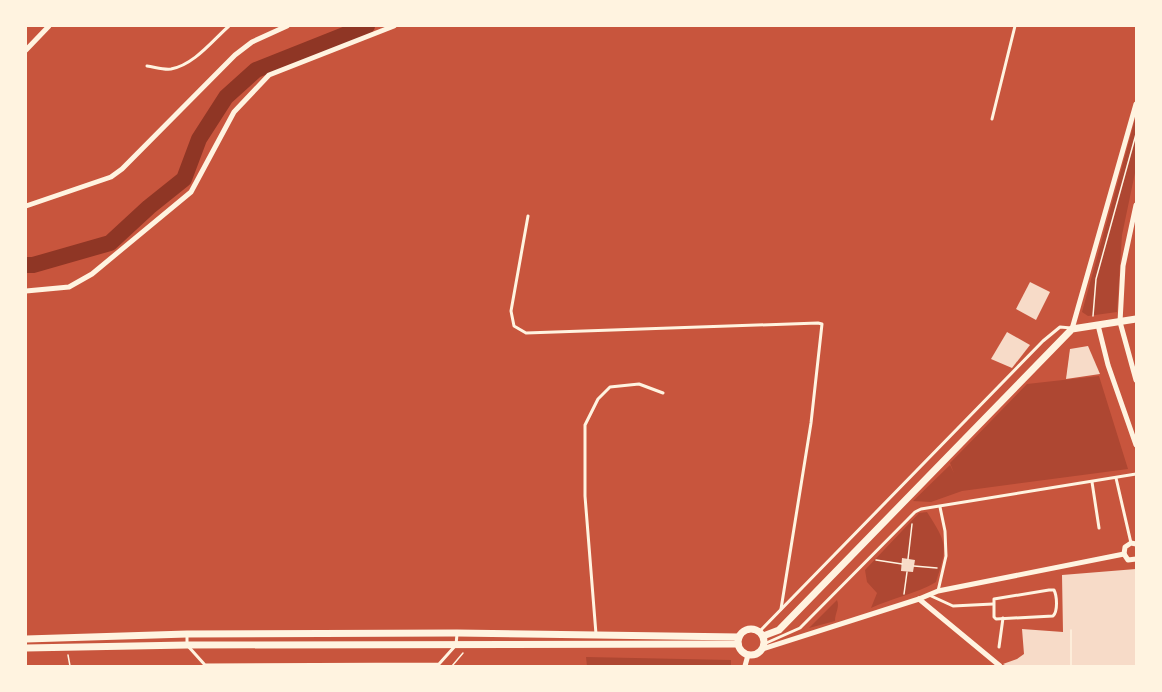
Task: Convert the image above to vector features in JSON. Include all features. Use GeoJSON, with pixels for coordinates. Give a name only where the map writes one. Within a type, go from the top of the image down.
{"type":"FeatureCollection","features":[{"type":"Feature","properties":{"kind":"street"},"geometry":{"type":"LineString","coordinates":[[26,50],[49,26]]}},
{"type":"Feature","properties":{"kind":"street"},"geometry":{"type":"LineString","coordinates":[[26,206],[111,177],[122,169],[235,55],[252,42],[287,26]]}},
{"type":"Feature","properties":{"kind":"street"},"geometry":{"type":"LineString","coordinates":[[26,291],[69,287],[92,274],[191,192],[234,112],[269,75],[394,26]]}},
{"type":"Feature","properties":{"kind":"street"},"geometry":{"type":"LineString","coordinates":[[738,640],[743,653],[753,655],[762,640],[779,630],[1072,329],[1137,104]]}},
{"type":"Feature","properties":{"kind":"street"},"geometry":{"type":"LineString","coordinates":[[1137,206],[1124,266],[1119,322],[1137,380]]}},
{"type":"Feature","properties":{"kind":"street"},"geometry":{"type":"LineString","coordinates":[[1072,329],[1137,319]]}},
{"type":"Feature","properties":{"kind":"street"},"geometry":{"type":"LineString","coordinates":[[1094,326],[1137,445]]}},
{"type":"Feature","properties":{"kind":"street"},"geometry":{"type":"LineString","coordinates":[[1134,543],[1125,547],[1124,554],[1128,560],[1137,559]]}},
{"type":"Feature","properties":{"kind":"street"},"geometry":{"type":"LineString","coordinates":[[762,640],[919,599],[938,591],[1124,554]]}},
{"type":"Feature","properties":{"kind":"street"},"geometry":{"type":"LineString","coordinates":[[919,599],[1000,666]]}},
{"type":"Feature","properties":{"kind":"street"},"geometry":{"type":"LineString","coordinates":[[26,648],[187,645],[469,645],[738,640],[747,629],[753,629],[762,640]]}},
{"type":"Feature","properties":{"kind":"street"},"geometry":{"type":"LineString","coordinates":[[26,639],[187,634],[457,633],[596,634],[738,640]]}},
{"type":"Feature","properties":{"kind":"street"},"geometry":{"type":"LineString","coordinates":[[745,666],[748,655]]}},
{"type":"Feature","properties":{"kind":"lane"},"geometry":{"type":"LineString","coordinates":[[147,66],[171,69],[181,65],[193,59],[230,26]]}},
{"type":"Feature","properties":{"kind":"lane"},"geometry":{"type":"LineString","coordinates":[[992,119],[1015,26]]}},
{"type":"Feature","properties":{"kind":"lane"},"geometry":{"type":"LineString","coordinates":[[528,216],[510,311],[514,326],[526,333],[818,322],[822,324],[811,423],[781,609]]}},
{"type":"Feature","properties":{"kind":"lane"},"geometry":{"type":"LineString","coordinates":[[762,640],[781,609],[1043,341],[1060,327],[1072,329]]}},
{"type":"Feature","properties":{"kind":"lane"},"geometry":{"type":"LineString","coordinates":[[596,634],[585,496],[585,424],[598,399],[610,387],[639,384],[663,393]]}},
{"type":"Feature","properties":{"kind":"lane"},"geometry":{"type":"LineString","coordinates":[[762,640],[800,628],[915,512],[921,509],[1137,474]]}},
{"type":"Feature","properties":{"kind":"lane"},"geometry":{"type":"LineString","coordinates":[[1116,478],[1134,543]]}},
{"type":"Feature","properties":{"kind":"lane"},"geometry":{"type":"LineString","coordinates":[[1092,482],[1099,528]]}},
{"type":"Feature","properties":{"kind":"lane"},"geometry":{"type":"LineString","coordinates":[[938,591],[946,556],[945,531],[940,506]]}},
{"type":"Feature","properties":{"kind":"lane"},"geometry":{"type":"LineString","coordinates":[[1055,591],[1055,615],[994,618],[993,604],[997,597],[1055,591]]}},
{"type":"Feature","properties":{"kind":"lane"},"geometry":{"type":"LineString","coordinates":[[929,595],[953,606],[993,604]]}},
{"type":"Feature","properties":{"kind":"lane"},"geometry":{"type":"LineString","coordinates":[[999,646],[1003,618]]}},
{"type":"Feature","properties":{"kind":"lane"},"geometry":{"type":"LineString","coordinates":[[187,634],[187,645],[205,665],[216,665],[440,664],[456,645],[457,633]]}},
{"type":"Feature","properties":{"kind":"path"},"geometry":{"type":"LineString","coordinates":[[1094,326],[1096,279],[1137,134]]}},
{"type":"Feature","properties":{"kind":"path"},"geometry":{"type":"LineString","coordinates":[[908,559],[912,520]]}},
{"type":"Feature","properties":{"kind":"path"},"geometry":{"type":"LineString","coordinates":[[875,560],[902,564]]}},
{"type":"Feature","properties":{"kind":"path"},"geometry":{"type":"LineString","coordinates":[[914,566],[940,569]]}},
{"type":"Feature","properties":{"kind":"path"},"geometry":{"type":"LineString","coordinates":[[904,594],[907,572]]}},
{"type":"Feature","properties":{"kind":"path"},"geometry":{"type":"LineString","coordinates":[[1071,630],[1071,666]]}},
{"type":"Feature","properties":{"kind":"path"},"geometry":{"type":"LineString","coordinates":[[452,666],[469,645]]}},
{"type":"Feature","properties":{"kind":"path"},"geometry":{"type":"LineString","coordinates":[[68,648],[69,666]]}},
{"type":"Feature","properties":{"kind":"shaded area"},"geometry":{"type":"Polygon","coordinates":[[[1136,116],[1136,168],[1122,235],[1117,312],[1088,316],[1082,312],[1136,116]]]}},
{"type":"Feature","properties":{"kind":"shaded area"},"geometry":{"type":"Polygon","coordinates":[[[1099,376],[1128,469],[962,491],[931,502],[913,501],[950,465],[954,473],[950,463],[1027,384],[1099,376]]]}},
{"type":"Feature","properties":{"kind":"shaded area"},"geometry":{"type":"Polygon","coordinates":[[[927,512],[939,531],[944,545],[936,582],[871,608],[877,593],[867,582],[865,570],[919,513],[927,512]]]}},
{"type":"Feature","properties":{"kind":"shaded area"},"geometry":{"type":"Polygon","coordinates":[[[837,600],[835,621],[809,628],[837,600]]]}},
{"type":"Feature","properties":{"kind":"shaded area"},"geometry":{"type":"Polygon","coordinates":[[[586,657],[731,660],[731,666],[587,666],[586,657]]]}},
{"type":"Feature","properties":{"kind":"building"},"geometry":{"type":"Polygon","coordinates":[[[1030,282],[1050,292],[1036,320],[1016,309],[1030,282]]]}},
{"type":"Feature","properties":{"kind":"building"},"geometry":{"type":"Polygon","coordinates":[[[1007,332],[1030,345],[1012,368],[991,359],[1007,332]]]}},
{"type":"Feature","properties":{"kind":"building"},"geometry":{"type":"Polygon","coordinates":[[[1088,346],[1100,374],[1066,379],[1070,349],[1088,346]]]}},
{"type":"Feature","properties":{"kind":"building"},"geometry":{"type":"Polygon","coordinates":[[[902,558],[915,560],[913,572],[901,571],[902,558]]]}},
{"type":"Feature","properties":{"kind":"building"},"geometry":{"type":"Polygon","coordinates":[[[1136,569],[1136,666],[1007,666],[1003,664],[1024,654],[1022,629],[1063,632],[1062,575],[1136,569]]]}},
{"type":"Feature","properties":{"kind":"waterway"},"geometry":{"type":"LineString","coordinates":[[26,265],[110,243],[184,179],[199,139],[226,97],[256,70],[367,26]]}}]}
